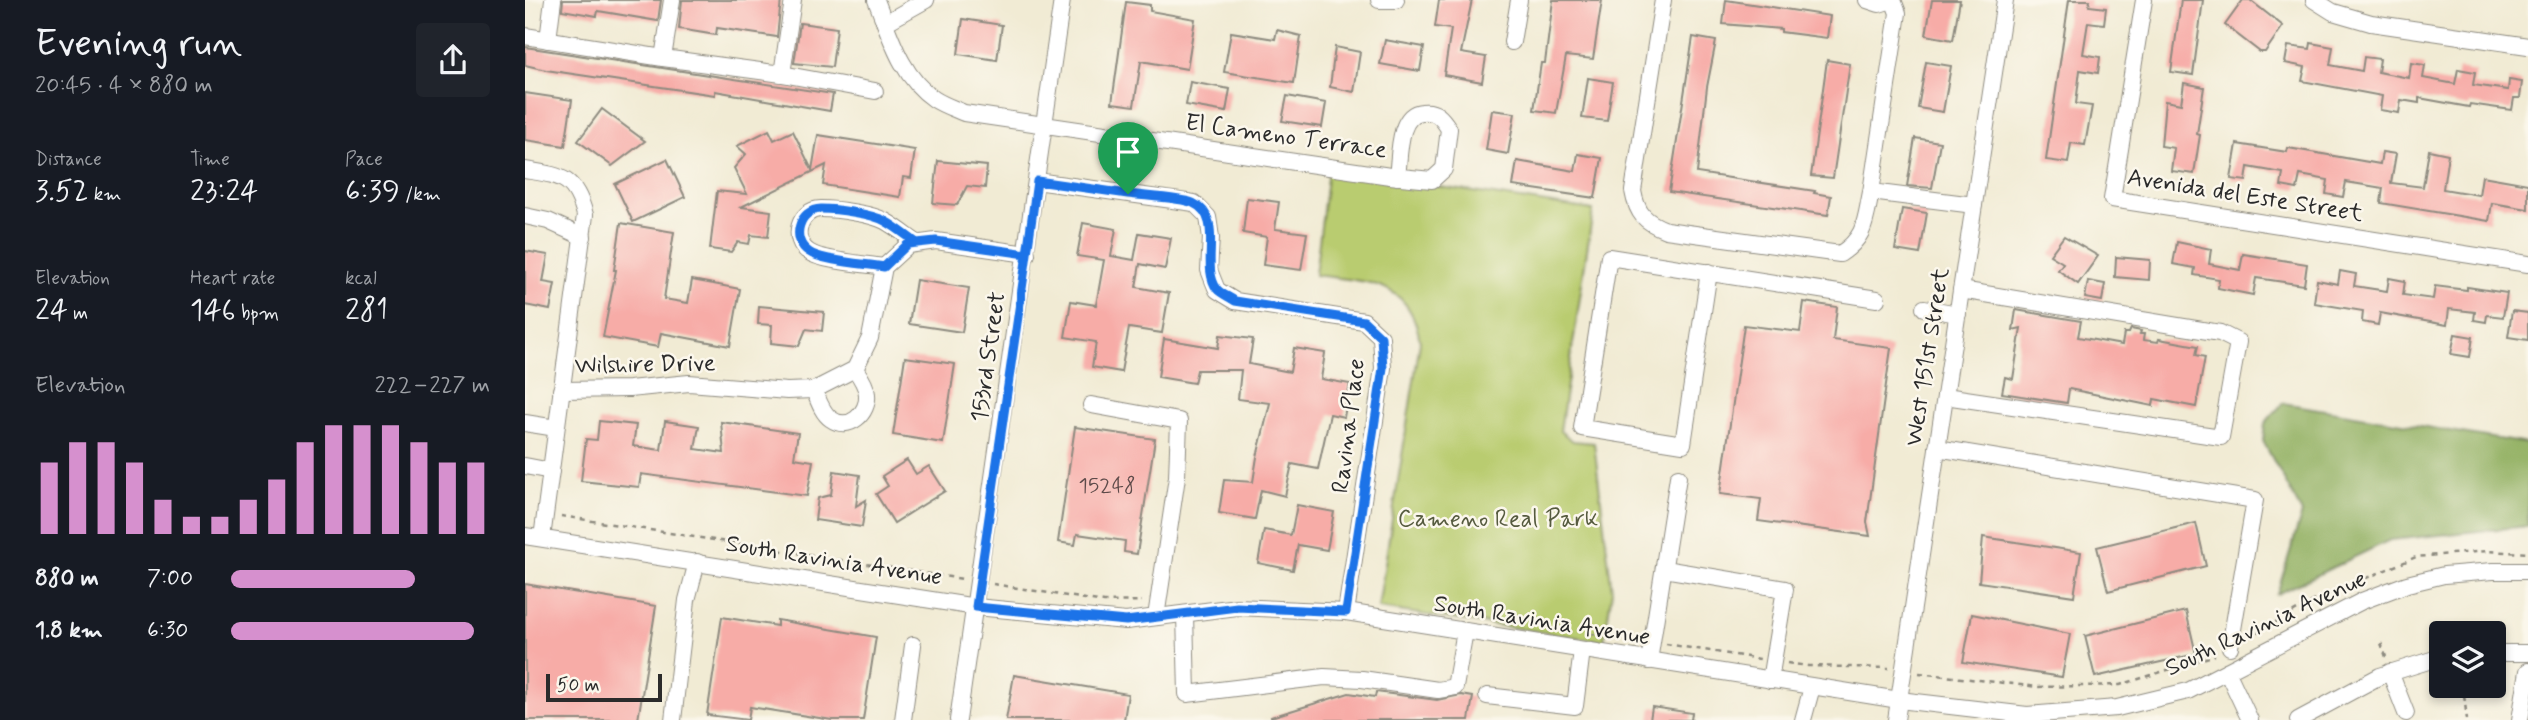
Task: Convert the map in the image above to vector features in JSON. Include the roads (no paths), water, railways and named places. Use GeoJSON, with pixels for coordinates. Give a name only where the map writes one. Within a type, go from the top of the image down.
{"type":"FeatureCollection","features":[{"type":"Feature","properties":{"kind":"street"},"geometry":{"type":"LineString","coordinates":[[548,40],[553,0]]}},
{"type":"Feature","properties":{"kind":"street"},"geometry":{"type":"LineString","coordinates":[[663,58],[672,0]]}},
{"type":"Feature","properties":{"kind":"street"},"geometry":{"type":"LineString","coordinates":[[782,74],[793,0]]}},
{"type":"Feature","properties":{"kind":"street","name":"El Cameno Terrace"},"geometry":{"type":"LineString","coordinates":[[876,0],[904,67],[915,82],[934,99],[964,113],[1397,177],[1432,180],[1444,169],[1449,128],[1440,115],[1425,111],[1413,114],[1405,123],[1397,177]]}},
{"type":"Feature","properties":{"kind":"street"},"geometry":{"type":"LineString","coordinates":[[885,23],[926,0]]}},
{"type":"Feature","properties":{"kind":"street","name":"153rd Street"},"geometry":{"type":"LineString","coordinates":[[958,720],[1062,0]]}},
{"type":"Feature","properties":{"kind":"street"},"geometry":{"type":"LineString","coordinates":[[1379,0],[1396,0]]}},
{"type":"Feature","properties":{"kind":"street"},"geometry":{"type":"LineString","coordinates":[[1512,42],[1519,0]]}},
{"type":"Feature","properties":{"kind":"street"},"geometry":{"type":"LineString","coordinates":[[1663,0],[1633,191],[1639,212],[1650,223],[1666,230],[1840,254],[1854,245],[1863,232],[1898,13],[1892,0],[1878,4],[1867,0]]}},
{"type":"Feature","properties":{"kind":"street","name":"West 151st Street"},"geometry":{"type":"LineString","coordinates":[[1896,720],[2005,0]]}},
{"type":"Feature","properties":{"kind":"street","name":"Avenida del Este Street"},"geometry":{"type":"LineString","coordinates":[[2144,0],[2112,199],[2528,264]]}},
{"type":"Feature","properties":{"kind":"street"},"geometry":{"type":"LineString","coordinates":[[2313,0],[2333,12],[2371,23],[2528,46]]}},
{"type":"Feature","properties":{"kind":"street"},"geometry":{"type":"LineString","coordinates":[[525,36],[782,74],[875,91]]}},
{"type":"Feature","properties":{"kind":"street"},"geometry":{"type":"LineString","coordinates":[[525,170],[555,175],[571,183],[581,198],[585,215],[542,538]]}},
{"type":"Feature","properties":{"kind":"street","name":"Ravina Place"},"geometry":{"type":"LineString","coordinates":[[1037,181],[1194,203],[1208,217],[1211,237],[1209,270],[1217,290],[1235,301],[1364,321],[1381,337],[1383,368],[1346,612]]}},
{"type":"Feature","properties":{"kind":"street"},"geometry":{"type":"LineString","coordinates":[[1871,192],[1974,205]]}},
{"type":"Feature","properties":{"kind":"street"},"geometry":{"type":"LineString","coordinates":[[884,267],[807,252],[800,241],[798,228],[807,214],[819,209],[874,216],[886,221],[917,243]]}},
{"type":"Feature","properties":{"kind":"street"},"geometry":{"type":"LineString","coordinates":[[525,216],[548,221],[583,237]]}},
{"type":"Feature","properties":{"kind":"street"},"geometry":{"type":"LineString","coordinates":[[814,390],[830,419],[840,423],[851,422],[862,415],[867,405],[867,393],[855,369],[870,338],[884,267],[908,244],[936,241],[1027,254]]}},
{"type":"Feature","properties":{"kind":"street"},"geometry":{"type":"LineString","coordinates":[[1709,272],[1682,444],[1582,428],[1609,257],[1709,272],[1877,299]]}},
{"type":"Feature","properties":{"kind":"street"},"geometry":{"type":"LineString","coordinates":[[1945,396],[2221,437],[2238,342],[2220,333],[1961,290]]}},
{"type":"Feature","properties":{"kind":"street"},"geometry":{"type":"LineString","coordinates":[[1924,309],[1958,314]]}},
{"type":"Feature","properties":{"kind":"street","name":"Wilshire Drive"},"geometry":{"type":"LineString","coordinates":[[561,390],[629,389],[689,383],[787,391],[814,390],[855,369]]}},
{"type":"Feature","properties":{"kind":"street"},"geometry":{"type":"LineString","coordinates":[[1091,405],[1179,421],[1177,477],[1156,617]]}},
{"type":"Feature","properties":{"kind":"street"},"geometry":{"type":"LineString","coordinates":[[525,424],[557,428]]}},
{"type":"Feature","properties":{"kind":"street"},"geometry":{"type":"LineString","coordinates":[[1937,448],[2255,500],[2229,647]]}},
{"type":"Feature","properties":{"kind":"street"},"geometry":{"type":"LineString","coordinates":[[525,466],[551,471]]}},
{"type":"Feature","properties":{"kind":"street"},"geometry":{"type":"LineString","coordinates":[[1649,661],[1678,477]]}},
{"type":"Feature","properties":{"kind":"street","name":"South Ravinia Avenue"},"geometry":{"type":"LineString","coordinates":[[525,536],[976,607],[1126,621],[1237,607],[1346,612],[1812,687],[2027,715],[2117,708],[2188,691],[2362,601],[2407,584],[2444,575],[2493,571],[2528,572]]}},
{"type":"Feature","properties":{"kind":"street"},"geometry":{"type":"LineString","coordinates":[[673,720],[687,600],[697,562]]}},
{"type":"Feature","properties":{"kind":"street"},"geometry":{"type":"LineString","coordinates":[[1664,569],[1785,589],[1770,680]]}},
{"type":"Feature","properties":{"kind":"street"},"geometry":{"type":"LineString","coordinates":[[1185,614],[1187,694],[1324,677],[1362,679],[1438,690],[1455,687],[1465,631]]}},
{"type":"Feature","properties":{"kind":"street"},"geometry":{"type":"LineString","coordinates":[[903,720],[913,645]]}},
{"type":"Feature","properties":{"kind":"street"},"geometry":{"type":"LineString","coordinates":[[1487,696],[1575,706],[1582,650]]}},
{"type":"Feature","properties":{"kind":"street"},"geometry":{"type":"LineString","coordinates":[[2506,653],[2528,653]]}},
{"type":"Feature","properties":{"kind":"street"},"geometry":{"type":"LineString","coordinates":[[2298,720],[2390,672],[2429,661]]}},
{"type":"Feature","properties":{"kind":"street"},"geometry":{"type":"LineString","coordinates":[[2227,671],[2250,720]]}},
{"type":"Feature","properties":{"kind":"street"},"geometry":{"type":"LineString","coordinates":[[2520,720],[2528,671]]}},
{"type":"Feature","properties":{"kind":"street"},"geometry":{"type":"LineString","coordinates":[[2390,672],[2406,713]]}},
{"type":"Feature","properties":{"kind":"street"},"geometry":{"type":"LineString","coordinates":[[1803,720],[1812,687]]}},
{"type":"Feature","properties":{"kind":"park label","name":"Cameno Real Park"},"geometry":{"type":"Point","coordinates":[1498,519]}}]}
